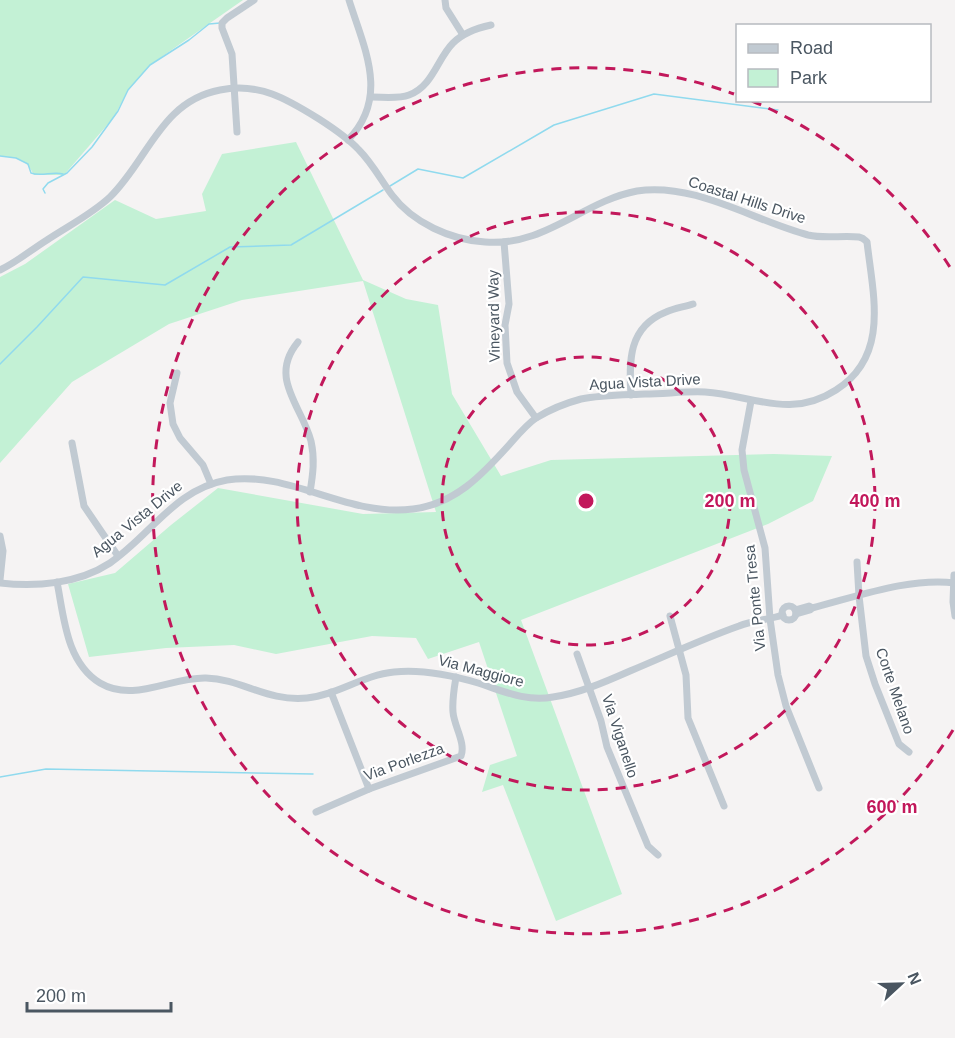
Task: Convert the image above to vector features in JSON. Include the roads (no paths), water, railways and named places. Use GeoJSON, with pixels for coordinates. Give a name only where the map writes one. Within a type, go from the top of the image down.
{"type":"FeatureCollection","features":[{"type":"Feature","properties":{"kind":"street"},"geometry":{"type":"LineString","coordinates":[[237,132],[232,54],[222,23],[254,0]]}},
{"type":"Feature","properties":{"kind":"street"},"geometry":{"type":"LineString","coordinates":[[348,140],[360,127],[372,97],[372,77],[349,0]]}},
{"type":"Feature","properties":{"kind":"street"},"geometry":{"type":"LineString","coordinates":[[445,0],[446,8],[463,35]]}},
{"type":"Feature","properties":{"kind":"street"},"geometry":{"type":"LineString","coordinates":[[372,97],[407,96],[425,85],[453,43],[463,35],[491,25]]}},
{"type":"Feature","properties":{"kind":"street","name":"Coastal Hills Drive"},"geometry":{"type":"LineString","coordinates":[[0,270],[17,261],[112,195],[158,131],[176,111],[201,95],[235,88],[271,92],[287,99],[348,140],[366,158],[393,197],[418,218],[436,229],[459,238],[478,242],[504,242],[537,235],[622,195],[653,190],[689,194],[807,235],[865,239]]}},
{"type":"Feature","properties":{"kind":"street","name":"Agua Vista Drive"},"geometry":{"type":"LineString","coordinates":[[0,581],[22,585],[57,582],[99,568],[118,556],[179,501],[196,490],[211,484],[237,479],[254,479],[372,508],[400,510],[426,507],[455,495],[477,479],[536,418],[580,399],[701,392],[788,405],[812,402],[838,389],[853,376],[863,363],[870,348],[874,324],[865,239]]}},
{"type":"Feature","properties":{"kind":"street","name":"Vineyard Way"},"geometry":{"type":"LineString","coordinates":[[504,242],[509,304],[505,325],[507,363],[518,392],[536,418]]}},
{"type":"Feature","properties":{"kind":"street"},"geometry":{"type":"LineString","coordinates":[[631,395],[630,358],[638,336],[645,326],[659,315],[693,304]]}},
{"type":"Feature","properties":{"kind":"street"},"geometry":{"type":"LineString","coordinates":[[298,342],[289,356],[286,376],[289,391],[312,444],[314,470],[310,492]]}},
{"type":"Feature","properties":{"kind":"street"},"geometry":{"type":"LineString","coordinates":[[177,373],[170,403],[173,424],[180,438],[203,465],[211,484]]}},
{"type":"Feature","properties":{"kind":"street","name":"Via Ponte Tresa"},"geometry":{"type":"LineString","coordinates":[[751,401],[742,450],[745,481],[765,548],[774,658],[784,699],[819,788]]}},
{"type":"Feature","properties":{"kind":"street"},"geometry":{"type":"LineString","coordinates":[[72,443],[84,506],[118,556]]}},
{"type":"Feature","properties":{"kind":"street"},"geometry":{"type":"LineString","coordinates":[[0,536],[3,559],[0,581]]}},
{"type":"Feature","properties":{"kind":"street","name":"Corte Melano"},"geometry":{"type":"LineString","coordinates":[[857,562],[866,656],[899,744],[909,752]]}},
{"type":"Feature","properties":{"kind":"street"},"geometry":{"type":"LineString","coordinates":[[859,596],[917,584],[954,580],[955,616]]}},
{"type":"Feature","properties":{"kind":"street","name":"Via Maggiore"},"geometry":{"type":"LineString","coordinates":[[57,582],[75,656],[88,674],[108,687],[136,691],[189,679],[206,678],[226,681],[278,698],[309,698],[372,676],[394,672],[426,671],[456,677],[512,695],[533,698],[554,697],[590,688],[740,626],[783,615],[789,620],[795,617],[795,612],[859,596]]}},
{"type":"Feature","properties":{"kind":"street"},"geometry":{"type":"LineString","coordinates":[[670,616],[686,675],[688,718],[724,806]]}},
{"type":"Feature","properties":{"kind":"street","name":"Via Viganello"},"geometry":{"type":"LineString","coordinates":[[578,654],[613,762],[648,846],[658,855]]}},
{"type":"Feature","properties":{"kind":"street","name":"Via Porlezza"},"geometry":{"type":"LineString","coordinates":[[316,812],[369,789],[460,756],[463,750],[454,718],[452,700],[456,677]]}},
{"type":"Feature","properties":{"kind":"street"},"geometry":{"type":"LineString","coordinates":[[331,692],[369,789]]}},
{"type":"Feature","properties":{"kind":"waterway"},"geometry":{"type":"LineString","coordinates":[[45,193],[43,189],[48,183],[67,173],[92,147],[118,111],[128,90],[150,65],[209,24],[220,23]]}},
{"type":"Feature","properties":{"kind":"waterway"},"geometry":{"type":"LineString","coordinates":[[390,186],[418,169],[463,178],[554,125],[654,94],[778,110]]}},
{"type":"Feature","properties":{"kind":"waterway"},"geometry":{"type":"LineString","coordinates":[[0,156],[16,158],[28,164],[31,173],[63,174]]}},
{"type":"Feature","properties":{"kind":"waterway"},"geometry":{"type":"LineString","coordinates":[[0,364],[83,277],[165,285],[230,247],[291,245],[383,190]]}},
{"type":"Feature","properties":{"kind":"waterway"},"geometry":{"type":"LineString","coordinates":[[0,777],[46,769],[313,774]]}}]}
